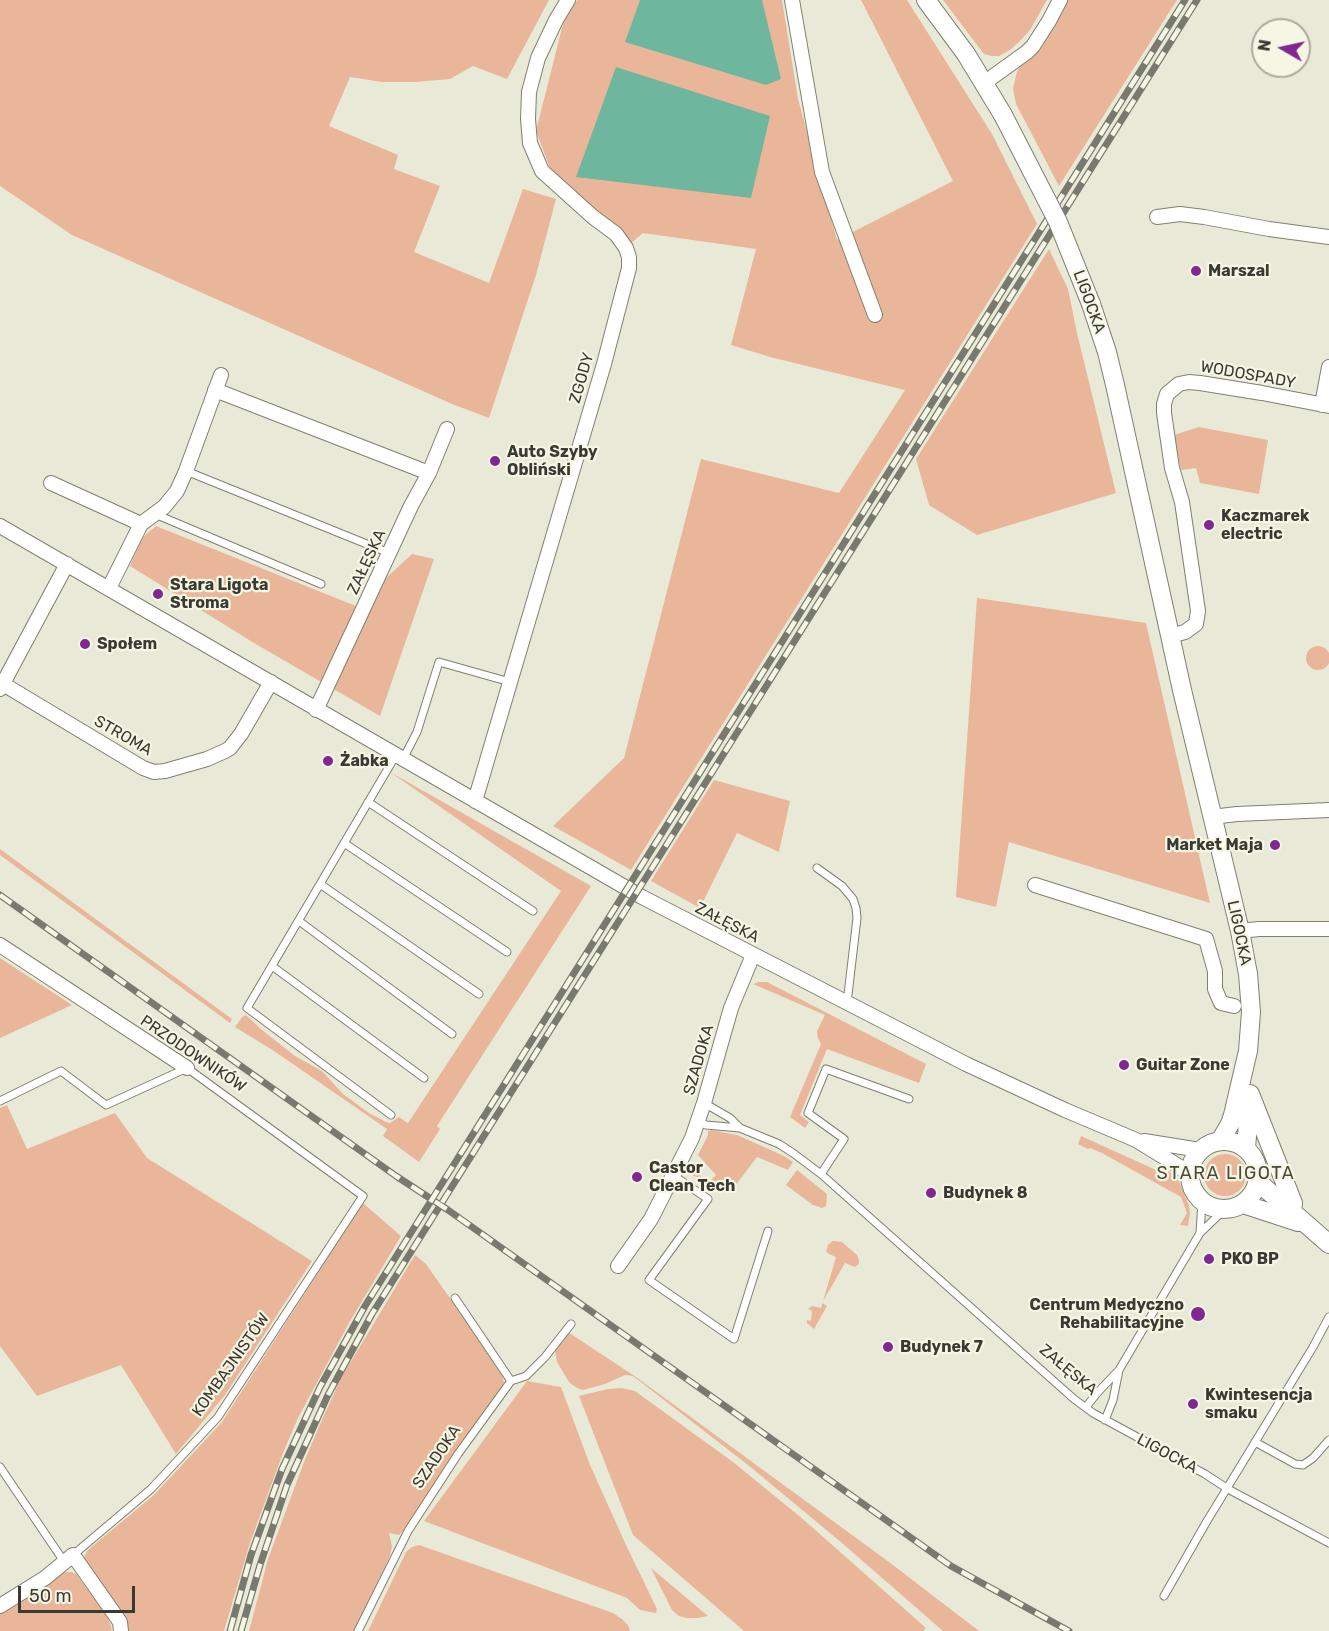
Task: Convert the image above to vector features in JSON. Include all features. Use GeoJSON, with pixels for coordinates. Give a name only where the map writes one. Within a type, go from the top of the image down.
{"type":"FeatureCollection","features":[{"type":"Feature","properties":{"kind":"street","name":"ZGODY"},"geometry":{"type":"LineString","coordinates":[[475,801],[604,364],[629,268],[626,248],[616,234],[593,217],[542,171],[530,143],[529,92],[538,58],[568,0]]}},
{"type":"Feature","properties":{"kind":"street"},"geometry":{"type":"LineString","coordinates":[[792,0],[822,172],[875,315]]}},
{"type":"Feature","properties":{"kind":"street","name":"LIGOCKA"},"geometry":{"type":"LineString","coordinates":[[926,0],[966,54],[984,83],[1053,213],[1091,304],[1113,377],[1248,974],[1243,1006],[1250,1094],[1246,1148]]}},
{"type":"Feature","properties":{"kind":"street"},"geometry":{"type":"LineString","coordinates":[[984,83],[1033,46],[1060,0]]}},
{"type":"Feature","properties":{"kind":"street"},"geometry":{"type":"LineString","coordinates":[[1158,217],[1180,214],[1329,237]]}},
{"type":"Feature","properties":{"kind":"street"},"geometry":{"type":"LineString","coordinates":[[1326,405],[1329,367]]}},
{"type":"Feature","properties":{"kind":"street"},"geometry":{"type":"LineString","coordinates":[[109,588],[141,524],[164,507],[177,491],[221,375]]}},
{"type":"Feature","properties":{"kind":"street","name":"WODOSPADY"},"geometry":{"type":"LineString","coordinates":[[1170,636],[1185,632],[1196,624],[1198,611],[1182,502],[1172,468],[1164,413],[1166,398],[1175,387],[1184,383],[1200,383],[1326,405]]}},
{"type":"Feature","properties":{"kind":"street"},"geometry":{"type":"LineString","coordinates":[[215,390],[429,473]]}},
{"type":"Feature","properties":{"kind":"street","name":"ZAŁĘSKA"},"geometry":{"type":"LineString","coordinates":[[316,710],[411,506],[429,473],[447,429]]}},
{"type":"Feature","properties":{"kind":"street"},"geometry":{"type":"LineString","coordinates":[[51,483],[141,524]]}},
{"type":"Feature","properties":{"kind":"street","name":"ZAŁĘSKA"},"geometry":{"type":"LineString","coordinates":[[0,526],[642,897],[966,1064],[1136,1140],[1180,1167],[1190,1177]]}},
{"type":"Feature","properties":{"kind":"street","name":"STROMA"},"geometry":{"type":"LineString","coordinates":[[67,564],[1,687],[142,768],[154,772],[211,758],[231,748],[271,682]]}},
{"type":"Feature","properties":{"kind":"street"},"geometry":{"type":"LineString","coordinates":[[1212,817],[1329,810]]}},
{"type":"Feature","properties":{"kind":"street"},"geometry":{"type":"LineString","coordinates":[[1035,885],[1206,939],[1215,971],[1215,989],[1221,1003],[1243,1006]]}},
{"type":"Feature","properties":{"kind":"street"},"geometry":{"type":"LineString","coordinates":[[1240,931],[1329,929]]}},
{"type":"Feature","properties":{"kind":"street","name":"PRZODOWNIKÓW"},"geometry":{"type":"LineString","coordinates":[[0,945],[187,1068]]}},
{"type":"Feature","properties":{"kind":"street","name":"SZADOKA"},"geometry":{"type":"LineString","coordinates":[[618,1266],[651,1219],[692,1138],[731,1008],[753,955]]}},
{"type":"Feature","properties":{"kind":"street","name":"LIGOCKA"},"geometry":{"type":"LineString","coordinates":[[1220,1141],[1233,1115],[1248,1051]]}},
{"type":"Feature","properties":{"kind":"street"},"geometry":{"type":"LineString","coordinates":[[1250,1094],[1300,1218]]}},
{"type":"Feature","properties":{"kind":"street","name":"ZAŁĘSKA"},"geometry":{"type":"LineString","coordinates":[[1136,1140],[1200,1150]]}},
{"type":"Feature","properties":{"kind":"street"},"geometry":{"type":"LineString","coordinates":[[1234,1207],[1253,1194],[1258,1182],[1256,1161],[1246,1148],[1231,1141],[1220,1141],[1207,1145],[1193,1160],[1190,1177],[1193,1190],[1202,1201],[1210,1206],[1234,1207],[1285,1219],[1300,1218]]}},
{"type":"Feature","properties":{"kind":"street"},"geometry":{"type":"LineString","coordinates":[[1258,1182],[1329,1244]]}},
{"type":"Feature","properties":{"kind":"street"},"geometry":{"type":"LineString","coordinates":[[69,1559],[120,1622],[121,1631]]}},
{"type":"Feature","properties":{"kind":"street","name":"KOMBAJNISTÓW"},"geometry":{"type":"LineString","coordinates":[[0,1606],[45,1578],[69,1559]]}},
{"type":"Feature","properties":{"kind":"lane"},"geometry":{"type":"LineString","coordinates":[[186,471],[389,553]]}},
{"type":"Feature","properties":{"kind":"lane"},"geometry":{"type":"LineString","coordinates":[[155,514],[321,584]]}},
{"type":"Feature","properties":{"kind":"lane"},"geometry":{"type":"LineString","coordinates":[[391,1115],[247,1008],[368,802],[417,732],[439,662],[510,682]]}},
{"type":"Feature","properties":{"kind":"lane"},"geometry":{"type":"LineString","coordinates":[[368,802],[533,911]]}},
{"type":"Feature","properties":{"kind":"lane"},"geometry":{"type":"LineString","coordinates":[[344,843],[507,952]]}},
{"type":"Feature","properties":{"kind":"lane"},"geometry":{"type":"LineString","coordinates":[[817,868],[842,886],[853,899],[856,908],[857,918],[847,1003]]}},
{"type":"Feature","properties":{"kind":"lane"},"geometry":{"type":"LineString","coordinates":[[320,884],[478,994]]}},
{"type":"Feature","properties":{"kind":"lane"},"geometry":{"type":"LineString","coordinates":[[298,921],[452,1034]]}},
{"type":"Feature","properties":{"kind":"lane"},"geometry":{"type":"LineString","coordinates":[[272,966],[424,1078]]}},
{"type":"Feature","properties":{"kind":"lane"},"geometry":{"type":"LineString","coordinates":[[0,1101],[61,1071],[106,1105],[187,1068]]}},
{"type":"Feature","properties":{"kind":"lane","name":"PRZODOWNIKÓW"},"geometry":{"type":"LineString","coordinates":[[187,1068],[363,1196]]}},
{"type":"Feature","properties":{"kind":"lane"},"geometry":{"type":"LineString","coordinates":[[821,1174],[844,1139],[808,1113],[826,1069],[909,1099]]}},
{"type":"Feature","properties":{"kind":"lane","name":"ZAŁĘSKA"},"geometry":{"type":"LineString","coordinates":[[704,1103],[730,1118],[740,1128],[779,1144],[821,1174],[1074,1399],[1105,1420],[1113,1400],[1119,1370],[1200,1233]]}},
{"type":"Feature","properties":{"kind":"lane"},"geometry":{"type":"LineString","coordinates":[[698,1121],[712,1126],[740,1128]]}},
{"type":"Feature","properties":{"kind":"lane"},"geometry":{"type":"LineString","coordinates":[[674,1176],[708,1199],[649,1280],[734,1339],[768,1231]]}},
{"type":"Feature","properties":{"kind":"lane","name":"KOMBAJNISTÓW"},"geometry":{"type":"LineString","coordinates":[[69,1559],[151,1489],[218,1417],[363,1196]]}},
{"type":"Feature","properties":{"kind":"lane"},"geometry":{"type":"LineString","coordinates":[[1200,1233],[1202,1201]]}},
{"type":"Feature","properties":{"kind":"lane"},"geometry":{"type":"LineString","coordinates":[[1200,1233],[1234,1207]]}},
{"type":"Feature","properties":{"kind":"lane"},"geometry":{"type":"LineString","coordinates":[[455,1298],[512,1381]]}},
{"type":"Feature","properties":{"kind":"lane"},"geometry":{"type":"LineString","coordinates":[[1164,1596],[1329,1317]]}},
{"type":"Feature","properties":{"kind":"lane","name":"SZADOKA"},"geometry":{"type":"LineString","coordinates":[[358,1631],[408,1531],[458,1454],[512,1381],[526,1376],[545,1358],[571,1324]]}},
{"type":"Feature","properties":{"kind":"lane"},"geometry":{"type":"LineString","coordinates":[[1086,1407],[1119,1370]]}},
{"type":"Feature","properties":{"kind":"lane","name":"LIGOCKA"},"geometry":{"type":"LineString","coordinates":[[1105,1420],[1329,1543]]}},
{"type":"Feature","properties":{"kind":"lane"},"geometry":{"type":"LineString","coordinates":[[1255,1442],[1295,1464],[1303,1465],[1313,1458],[1329,1440]]}},
{"type":"Feature","properties":{"kind":"lane"},"geometry":{"type":"LineString","coordinates":[[0,1467],[69,1559]]}},
{"type":"Feature","properties":{"kind":"shaded area"},"geometry":{"type":"Polygon","coordinates":[[[0,0],[549,0],[507,79],[473,66],[450,79],[382,82],[350,77],[329,126],[398,155],[394,169],[440,186],[414,252],[489,283],[523,189],[556,199],[536,275],[489,418],[452,404],[72,235],[0,186],[0,0]]]}},
{"type":"Feature","properties":{"kind":"shaded area"},"geometry":{"type":"Polygon","coordinates":[[[577,0],[782,0],[798,99],[837,240],[953,181],[861,0],[907,0],[992,134],[1037,224],[631,870],[553,826],[624,758],[701,459],[839,493],[905,390],[770,357],[731,345],[756,249],[643,233],[631,243],[551,171],[536,131],[564,20],[577,0]]]}},
{"type":"Feature","properties":{"kind":"shaded area"},"geometry":{"type":"Polygon","coordinates":[[[943,0],[1047,0],[1030,30],[1019,42],[999,56],[992,56],[984,54],[943,0]]]}},
{"type":"Feature","properties":{"kind":"shaded area"},"geometry":{"type":"Polygon","coordinates":[[[1067,0],[1177,0],[1059,186],[1016,104],[1013,88],[1020,66],[1049,35],[1067,0]]]}},
{"type":"Feature","properties":{"kind":"shaded area"},"geometry":{"type":"Polygon","coordinates":[[[1049,249],[1068,289],[1116,493],[977,535],[929,505],[916,459],[1049,249]]]}},
{"type":"Feature","properties":{"kind":"shaded area"},"geometry":{"type":"Polygon","coordinates":[[[1199,427],[1268,440],[1259,494],[1200,483],[1196,468],[1181,470],[1174,435],[1199,427]]]}},
{"type":"Feature","properties":{"kind":"shaded area"},"geometry":{"type":"Polygon","coordinates":[[[156,526],[356,606],[412,554],[434,559],[380,716],[254,643],[130,566],[142,538],[156,526]]]}},
{"type":"Feature","properties":{"kind":"shaded area"},"geometry":{"type":"Polygon","coordinates":[[[977,598],[1146,623],[1210,903],[1009,842],[996,907],[956,897],[977,598]]]}},
{"type":"Feature","properties":{"kind":"shaded area"},"geometry":{"type":"Polygon","coordinates":[[[1318,646],[1326,650],[1330,658],[1326,666],[1318,670],[1310,666],[1306,658],[1310,650],[1318,646]]]}},
{"type":"Feature","properties":{"kind":"shaded area"},"geometry":{"type":"Polygon","coordinates":[[[390,772],[591,886],[437,1126],[440,1129],[419,1162],[383,1136],[387,1129],[274,1051],[235,1027],[246,1015],[295,1056],[322,1071],[343,1094],[369,1113],[386,1122],[390,1123],[399,1117],[408,1123],[561,891],[390,772]]]}},
{"type":"Feature","properties":{"kind":"shaded area"},"geometry":{"type":"Polygon","coordinates":[[[714,780],[790,801],[779,852],[737,833],[700,908],[651,881],[714,780]]]}},
{"type":"Feature","properties":{"kind":"shaded area"},"geometry":{"type":"Polygon","coordinates":[[[0,849],[232,1019],[230,1023],[0,855],[0,849]]]}},
{"type":"Feature","properties":{"kind":"shaded area"},"geometry":{"type":"Polygon","coordinates":[[[0,958],[72,1005],[0,1038],[0,958]]]}},
{"type":"Feature","properties":{"kind":"shaded area"},"geometry":{"type":"Polygon","coordinates":[[[767,982],[926,1064],[919,1083],[827,1049],[800,1115],[809,1122],[805,1128],[790,1117],[821,1044],[817,1031],[825,1015],[753,984],[767,982]]]}},
{"type":"Feature","properties":{"kind":"shaded area"},"geometry":{"type":"Polygon","coordinates":[[[7,1105],[27,1149],[115,1113],[147,1158],[312,1261],[225,1395],[176,1454],[121,1365],[37,1396],[0,1346],[0,1108],[7,1105]]]}},
{"type":"Feature","properties":{"kind":"shaded area"},"geometry":{"type":"Polygon","coordinates":[[[708,1131],[737,1135],[793,1162],[788,1170],[757,1157],[735,1186],[726,1191],[718,1189],[689,1173],[692,1167],[708,1183],[716,1175],[698,1155],[708,1131]]]}},
{"type":"Feature","properties":{"kind":"shaded area"},"geometry":{"type":"Polygon","coordinates":[[[1081,1136],[1165,1174],[1167,1170],[1173,1174],[1178,1179],[1189,1206],[1188,1226],[1180,1225],[1187,1213],[1181,1197],[1102,1153],[1078,1144],[1081,1136]]]}},
{"type":"Feature","properties":{"kind":"shaded area"},"geometry":{"type":"Polygon","coordinates":[[[1225,1154],[1240,1160],[1246,1175],[1240,1190],[1225,1196],[1210,1190],[1204,1175],[1210,1160],[1225,1154]]]}},
{"type":"Feature","properties":{"kind":"shaded area"},"geometry":{"type":"Polygon","coordinates":[[[797,1170],[827,1194],[826,1206],[822,1208],[813,1205],[786,1185],[797,1170]]]}},
{"type":"Feature","properties":{"kind":"shaded area"},"geometry":{"type":"Polygon","coordinates":[[[363,1203],[401,1236],[349,1323],[298,1418],[250,1543],[224,1631],[126,1631],[128,1627],[125,1616],[84,1563],[84,1557],[88,1550],[154,1495],[222,1422],[363,1203]]]}},
{"type":"Feature","properties":{"kind":"shaded area"},"geometry":{"type":"Polygon","coordinates":[[[833,1241],[842,1242],[857,1255],[859,1264],[855,1267],[845,1263],[823,1301],[836,1257],[826,1251],[828,1245],[833,1241]]]}},
{"type":"Feature","properties":{"kind":"shaded area"},"geometry":{"type":"Polygon","coordinates":[[[415,1255],[426,1264],[502,1373],[504,1383],[454,1453],[403,1531],[399,1535],[389,1533],[392,1546],[390,1556],[354,1631],[249,1631],[268,1559],[321,1422],[341,1378],[415,1255]]]}},
{"type":"Feature","properties":{"kind":"shaded area"},"geometry":{"type":"Polygon","coordinates":[[[822,1303],[827,1306],[814,1329],[807,1323],[807,1320],[811,1321],[812,1311],[808,1309],[812,1306],[821,1308],[822,1303]]]}},
{"type":"Feature","properties":{"kind":"shaded area"},"geometry":{"type":"Polygon","coordinates":[[[568,1332],[636,1377],[889,1562],[979,1631],[943,1631],[748,1465],[633,1376],[625,1375],[583,1390],[577,1388],[569,1382],[557,1362],[555,1351],[568,1332]]]}},
{"type":"Feature","properties":{"kind":"shaded area"},"geometry":{"type":"Polygon","coordinates":[[[527,1381],[561,1387],[590,1465],[657,1609],[656,1613],[640,1610],[627,1598],[424,1521],[527,1381]]]}},
{"type":"Feature","properties":{"kind":"shaded area"},"geometry":{"type":"Polygon","coordinates":[[[622,1388],[635,1391],[733,1462],[804,1520],[926,1628],[923,1631],[744,1631],[633,1535],[579,1396],[622,1388]]]}},
{"type":"Feature","properties":{"kind":"shaded area"},"geometry":{"type":"Polygon","coordinates":[[[419,1545],[613,1613],[628,1625],[630,1631],[368,1631],[406,1552],[419,1545]]]}},
{"type":"Feature","properties":{"kind":"shaded area"},"geometry":{"type":"Polygon","coordinates":[[[651,1568],[708,1616],[687,1618],[679,1616],[672,1610],[651,1568]]]}},
{"type":"Feature","properties":{"kind":"shaded area"},"geometry":{"type":"Polygon","coordinates":[[[64,1572],[76,1574],[107,1616],[111,1631],[0,1631],[0,1614],[64,1572]]]}},
{"type":"Feature","properties":{"kind":"water"},"geometry":{"type":"Polygon","coordinates":[[[640,0],[762,0],[781,79],[766,85],[625,42],[640,0]]]}},
{"type":"Feature","properties":{"kind":"water"},"geometry":{"type":"Polygon","coordinates":[[[616,67],[770,116],[751,198],[576,177],[616,67]]]}},
{"type":"Feature","properties":{"kind":"railway"},"geometry":{"type":"LineString","coordinates":[[230,1631],[251,1555],[282,1469],[320,1387],[365,1306],[1185,0]]}},
{"type":"Feature","properties":{"kind":"railway"},"geometry":{"type":"LineString","coordinates":[[241,1631],[287,1485],[328,1395],[372,1314],[1197,0]]}},
{"type":"Feature","properties":{"kind":"railway"},"geometry":{"type":"LineString","coordinates":[[0,895],[951,1566],[1069,1631]]}},
{"type":"Feature","properties":{"kind":"place","name":"Marszal"},"geometry":{"type":"Point","coordinates":[1196,271]}},
{"type":"Feature","properties":{"kind":"place","name":"Auto Szyby Obliński"},"geometry":{"type":"Point","coordinates":[495,461]}},
{"type":"Feature","properties":{"kind":"place","name":"Kaczmarek electric"},"geometry":{"type":"Point","coordinates":[1209,525]}},
{"type":"Feature","properties":{"kind":"place","name":"Stara Ligota Stroma"},"geometry":{"type":"Point","coordinates":[158,594]}},
{"type":"Feature","properties":{"kind":"place","name":"Społem"},"geometry":{"type":"Point","coordinates":[85,644]}},
{"type":"Feature","properties":{"kind":"place","name":"Żabka"},"geometry":{"type":"Point","coordinates":[328,761]}},
{"type":"Feature","properties":{"kind":"place","name":"Market Maja"},"geometry":{"type":"Point","coordinates":[1275,845]}},
{"type":"Feature","properties":{"kind":"place","name":"Guitar Zone"},"geometry":{"type":"Point","coordinates":[1124,1065]}},
{"type":"Feature","properties":{"kind":"place","name":"Castor Clean Tech"},"geometry":{"type":"Point","coordinates":[637,1177]}},
{"type":"Feature","properties":{"kind":"place","name":"Budynek 8"},"geometry":{"type":"Point","coordinates":[931,1193]}},
{"type":"Feature","properties":{"kind":"place","name":"PKO BP"},"geometry":{"type":"Point","coordinates":[1209,1259]}},
{"type":"Feature","properties":{"kind":"place","name":"Centrum Medyczno Rehabilitacyjne"},"geometry":{"type":"Point","coordinates":[1198,1314]}},
{"type":"Feature","properties":{"kind":"place","name":"Budynek 7"},"geometry":{"type":"Point","coordinates":[888,1347]}},
{"type":"Feature","properties":{"kind":"place","name":"Kwintesencja smaku"},"geometry":{"type":"Point","coordinates":[1193,1404]}},
{"type":"Feature","properties":{"kind":"district","name":"STARA LIGOTA"},"geometry":{"type":"Point","coordinates":[1226,1174]}}]}
